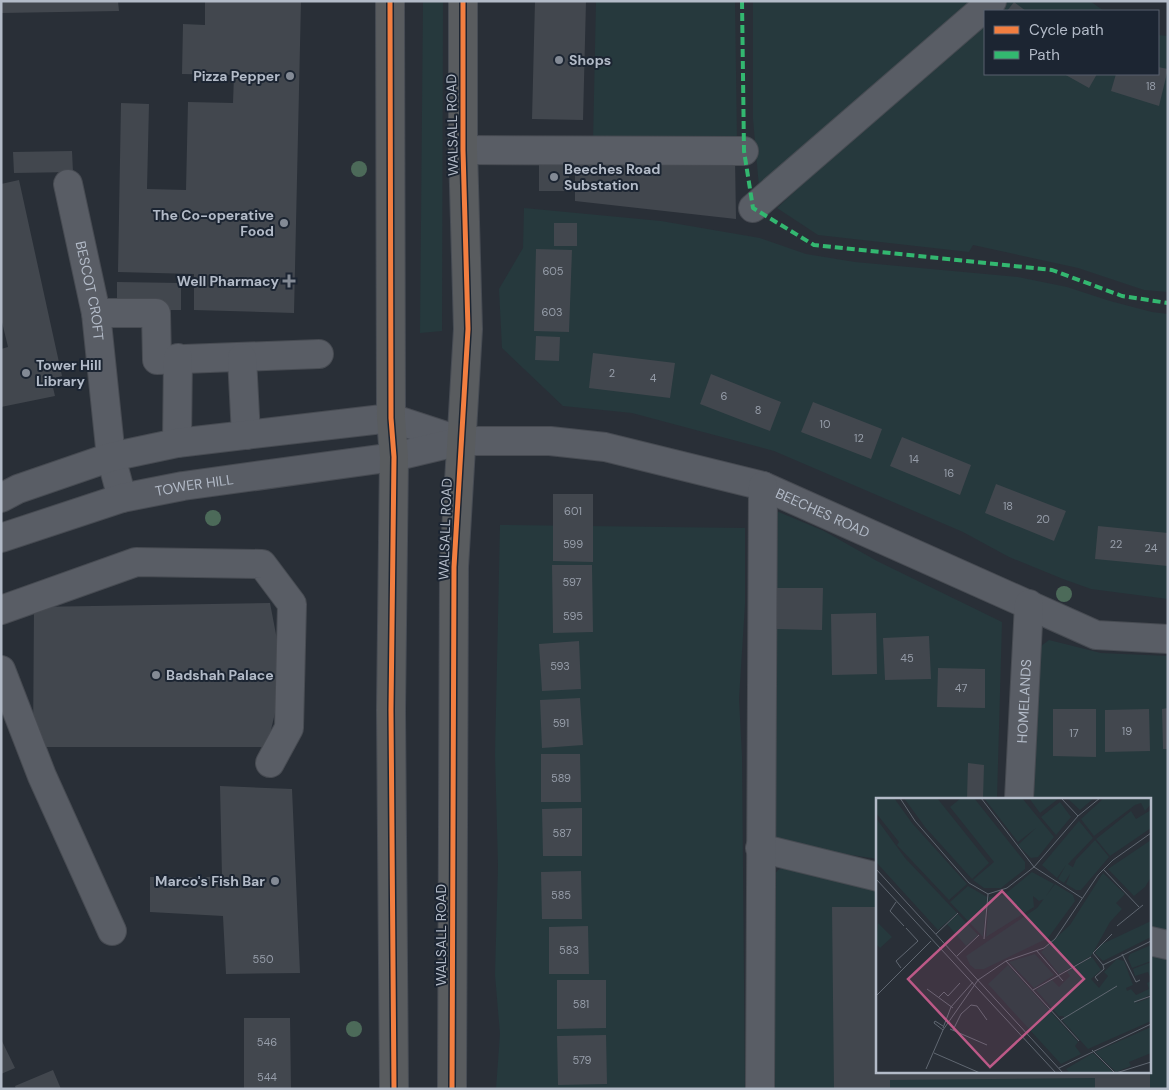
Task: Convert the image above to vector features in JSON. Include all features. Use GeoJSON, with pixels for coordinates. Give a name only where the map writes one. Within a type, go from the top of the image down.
{"type":"FeatureCollection","features":[{"type":"Feature","properties":{"kind":"highway"},"geometry":{"type":"LineString","coordinates":[[390,1],[392,418],[394,457],[391,710],[394,1089]]}},
{"type":"Feature","properties":{"kind":"highway","name":"WALSALL ROAD"},"geometry":{"type":"LineString","coordinates":[[452,1089],[454,567],[468,330],[463,150],[463,1]]}},
{"type":"Feature","properties":{"kind":"street"},"geometry":{"type":"LineString","coordinates":[[753,208],[992,1]]}},
{"type":"Feature","properties":{"kind":"street"},"geometry":{"type":"LineString","coordinates":[[463,150],[744,151]]}},
{"type":"Feature","properties":{"kind":"street","name":"BESCOT CROFT"},"geometry":{"type":"LineString","coordinates":[[68,184],[96,313],[110,456],[122,498]]}},
{"type":"Feature","properties":{"kind":"street"},"geometry":{"type":"LineString","coordinates":[[96,313],[156,313],[158,360],[319,354]]}},
{"type":"Feature","properties":{"kind":"street"},"geometry":{"type":"LineString","coordinates":[[177,443],[178,358]]}},
{"type":"Feature","properties":{"kind":"street"},"geometry":{"type":"LineString","coordinates":[[242,358],[246,435]]}},
{"type":"Feature","properties":{"kind":"street"},"geometry":{"type":"LineString","coordinates":[[1,498],[18,489],[110,456],[177,443],[392,418],[461,440]]}},
{"type":"Feature","properties":{"kind":"street"},"geometry":{"type":"LineString","coordinates":[[394,457],[461,440]]}},
{"type":"Feature","properties":{"kind":"street","name":"BEECHES ROAD"},"geometry":{"type":"LineString","coordinates":[[461,440],[550,441],[605,447],[763,486],[1096,635],[1168,639]]}},
{"type":"Feature","properties":{"kind":"street","name":"TOWER HILL"},"geometry":{"type":"LineString","coordinates":[[1,538],[122,498],[248,476],[394,457]]}},
{"type":"Feature","properties":{"kind":"street"},"geometry":{"type":"LineString","coordinates":[[760,1089],[763,486]]}},
{"type":"Feature","properties":{"kind":"street"},"geometry":{"type":"LineString","coordinates":[[1,610],[136,562],[262,564],[292,604],[289,728],[270,763]]}},
{"type":"Feature","properties":{"kind":"street","name":"HOMELANDS"},"geometry":{"type":"LineString","coordinates":[[1019,798],[1029,604]]}},
{"type":"Feature","properties":{"kind":"street"},"geometry":{"type":"LineString","coordinates":[[1,670],[42,776],[112,931]]}},
{"type":"Feature","properties":{"kind":"street"},"geometry":{"type":"LineString","coordinates":[[760,848],[876,876]]}},
{"type":"Feature","properties":{"kind":"street"},"geometry":{"type":"LineString","coordinates":[[1152,941],[1168,945]]}},
{"type":"Feature","properties":{"kind":"green space"},"geometry":{"type":"Polygon","coordinates":[[[423,1],[443,1],[442,331],[420,333],[423,1]]]}},
{"type":"Feature","properties":{"kind":"green space"},"geometry":{"type":"Polygon","coordinates":[[[596,1],[735,1],[737,142],[593,142],[596,1]]]}},
{"type":"Feature","properties":{"kind":"green space"},"geometry":{"type":"Polygon","coordinates":[[[753,1],[982,1],[759,187],[753,119],[753,1]]]}},
{"type":"Feature","properties":{"kind":"green space"},"geometry":{"type":"Polygon","coordinates":[[[999,1],[1090,1],[1103,10],[989,10],[999,1]]]}},
{"type":"Feature","properties":{"kind":"green space"},"geometry":{"type":"Polygon","coordinates":[[[984,15],[984,75],[1159,75],[1159,35],[1168,36],[1168,292],[1144,290],[1078,268],[973,245],[969,252],[818,235],[777,208],[984,15]]]}},
{"type":"Feature","properties":{"kind":"green space"},"geometry":{"type":"Polygon","coordinates":[[[524,208],[661,221],[760,238],[806,254],[855,262],[1018,277],[1067,287],[1110,301],[1152,312],[1168,314],[1168,599],[1091,589],[1063,579],[1009,557],[963,532],[774,451],[632,413],[563,406],[502,348],[499,289],[523,248],[524,208]]]}},
{"type":"Feature","properties":{"kind":"green space"},"geometry":{"type":"Polygon","coordinates":[[[774,510],[824,531],[877,561],[1002,622],[997,798],[876,798],[876,859],[778,844],[769,827],[774,510]]]}},
{"type":"Feature","properties":{"kind":"green space"},"geometry":{"type":"Polygon","coordinates":[[[500,525],[745,528],[745,604],[739,699],[742,756],[745,1089],[496,1089],[500,1034],[495,975],[498,866],[495,754],[500,525]]]}},
{"type":"Feature","properties":{"kind":"green space"},"geometry":{"type":"Polygon","coordinates":[[[1049,640],[1101,653],[1168,656],[1168,934],[1152,930],[1152,798],[1034,798],[1036,661],[1041,646],[1049,640]]]}},
{"type":"Feature","properties":{"kind":"green space"},"geometry":{"type":"Polygon","coordinates":[[[798,861],[876,883],[876,1072],[1152,1072],[1152,949],[1168,953],[1168,1089],[771,1089],[770,880],[778,870],[798,861]]]}},
{"type":"Feature","properties":{"kind":"building"},"geometry":{"type":"Polygon","coordinates":[[[1,1],[118,1],[119,11],[1,13],[1,1]]]}},
{"type":"Feature","properties":{"kind":"building"},"geometry":{"type":"Polygon","coordinates":[[[205,1],[301,1],[294,313],[194,310],[194,274],[118,272],[121,103],[149,104],[147,189],[186,190],[188,102],[233,103],[234,75],[182,74],[183,24],[205,25],[205,1]]]}},
{"type":"Feature","properties":{"kind":"building","name":"Shops"},"geometry":{"type":"Polygon","coordinates":[[[535,1],[586,1],[583,120],[532,119],[535,1]]]}},
{"type":"Feature","properties":{"kind":"building"},"geometry":{"type":"Polygon","coordinates":[[[1014,2],[1025,10],[1008,10],[1014,2]]]}},
{"type":"Feature","properties":{"kind":"building"},"geometry":{"type":"Polygon","coordinates":[[[1159,67],[1168,69],[1159,106],[1111,91],[1116,75],[1159,75],[1159,67]]]}},
{"type":"Feature","properties":{"kind":"building"},"geometry":{"type":"Polygon","coordinates":[[[1066,75],[1096,75],[1089,88],[1066,75]]]}},
{"type":"Feature","properties":{"kind":"building"},"geometry":{"type":"Polygon","coordinates":[[[72,151],[73,172],[14,173],[13,152],[72,151]]]}},
{"type":"Feature","properties":{"kind":"building"},"geometry":{"type":"Polygon","coordinates":[[[575,156],[735,158],[736,219],[575,201],[575,156]]]}},
{"type":"Feature","properties":{"kind":"building","name":"Beeches Road Substation"},"geometry":{"type":"Polygon","coordinates":[[[539,163],[569,163],[569,191],[539,191],[539,163]]]}},
{"type":"Feature","properties":{"kind":"building"},"geometry":{"type":"Polygon","coordinates":[[[19,180],[62,376],[51,379],[55,396],[1,407],[1,349],[8,347],[1,318],[1,184],[19,180]]]}},
{"type":"Feature","properties":{"kind":"building"},"geometry":{"type":"Polygon","coordinates":[[[554,223],[577,223],[577,246],[554,246],[554,223]]]}},
{"type":"Feature","properties":{"kind":"building"},"geometry":{"type":"Polygon","coordinates":[[[536,249],[572,250],[569,332],[534,331],[536,249]]]}},
{"type":"Feature","properties":{"kind":"building"},"geometry":{"type":"Polygon","coordinates":[[[117,282],[181,283],[181,310],[117,310],[117,282]]]}},
{"type":"Feature","properties":{"kind":"building"},"geometry":{"type":"Polygon","coordinates":[[[536,336],[560,337],[559,361],[535,360],[536,336]]]}},
{"type":"Feature","properties":{"kind":"building"},"geometry":{"type":"Polygon","coordinates":[[[593,353],[675,363],[670,398],[589,388],[593,353]]]}},
{"type":"Feature","properties":{"kind":"building"},"geometry":{"type":"Polygon","coordinates":[[[711,374],[781,402],[770,431],[700,404],[711,374]]]}},
{"type":"Feature","properties":{"kind":"building"},"geometry":{"type":"Polygon","coordinates":[[[813,402],[882,429],[871,459],[801,432],[813,402]]]}},
{"type":"Feature","properties":{"kind":"building"},"geometry":{"type":"Polygon","coordinates":[[[902,437],[971,465],[960,495],[890,466],[902,437]]]}},
{"type":"Feature","properties":{"kind":"building"},"geometry":{"type":"Polygon","coordinates":[[[996,484],[1066,511],[1054,541],[985,513],[996,484]]]}},
{"type":"Feature","properties":{"kind":"building"},"geometry":{"type":"Polygon","coordinates":[[[553,494],[593,494],[593,562],[553,561],[553,494]]]}},
{"type":"Feature","properties":{"kind":"building"},"geometry":{"type":"Polygon","coordinates":[[[1098,526],[1168,533],[1168,566],[1095,559],[1098,526]]]}},
{"type":"Feature","properties":{"kind":"building"},"geometry":{"type":"Polygon","coordinates":[[[552,565],[592,565],[593,632],[553,633],[552,565]]]}},
{"type":"Feature","properties":{"kind":"building"},"geometry":{"type":"Polygon","coordinates":[[[777,588],[823,588],[822,630],[776,629],[777,588]]]}},
{"type":"Feature","properties":{"kind":"building","name":"Badshah Palace"},"geometry":{"type":"Polygon","coordinates":[[[270,603],[279,650],[278,700],[267,747],[33,747],[34,607],[270,603]]]}},
{"type":"Feature","properties":{"kind":"building"},"geometry":{"type":"Polygon","coordinates":[[[876,613],[877,674],[832,675],[831,614],[876,613]]]}},
{"type":"Feature","properties":{"kind":"building"},"geometry":{"type":"Polygon","coordinates":[[[929,636],[931,679],[885,680],[883,638],[929,636]]]}},
{"type":"Feature","properties":{"kind":"building"},"geometry":{"type":"Polygon","coordinates":[[[579,641],[581,689],[542,691],[539,644],[579,641]]]}},
{"type":"Feature","properties":{"kind":"building"},"geometry":{"type":"Polygon","coordinates":[[[938,668],[985,669],[985,708],[937,707],[938,668]]]}},
{"type":"Feature","properties":{"kind":"building"},"geometry":{"type":"Polygon","coordinates":[[[580,698],[583,745],[542,748],[540,700],[580,698]]]}},
{"type":"Feature","properties":{"kind":"building"},"geometry":{"type":"Polygon","coordinates":[[[1168,708],[1168,749],[1163,749],[1162,709],[1168,708]]]}},
{"type":"Feature","properties":{"kind":"building"},"geometry":{"type":"Polygon","coordinates":[[[1053,709],[1096,709],[1096,757],[1053,756],[1053,709]]]}},
{"type":"Feature","properties":{"kind":"building"},"geometry":{"type":"Polygon","coordinates":[[[1149,709],[1150,751],[1105,752],[1105,710],[1149,709]]]}},
{"type":"Feature","properties":{"kind":"building"},"geometry":{"type":"Polygon","coordinates":[[[541,754],[580,754],[581,802],[541,802],[541,754]]]}},
{"type":"Feature","properties":{"kind":"building"},"geometry":{"type":"Polygon","coordinates":[[[968,763],[984,765],[983,798],[967,798],[968,763]]]}},
{"type":"Feature","properties":{"kind":"building"},"geometry":{"type":"Polygon","coordinates":[[[220,786],[292,789],[300,973],[226,974],[223,916],[150,912],[150,877],[222,877],[220,786]]]}},
{"type":"Feature","properties":{"kind":"building"},"geometry":{"type":"Polygon","coordinates":[[[582,808],[582,856],[543,856],[542,809],[582,808]]]}},
{"type":"Feature","properties":{"kind":"building"},"geometry":{"type":"Polygon","coordinates":[[[581,871],[582,919],[542,919],[541,872],[581,871]]]}},
{"type":"Feature","properties":{"kind":"building"},"geometry":{"type":"Polygon","coordinates":[[[832,907],[876,907],[876,1072],[1150,1072],[1150,1089],[1095,1089],[1095,1078],[890,1080],[890,1089],[834,1089],[832,907]]]}},
{"type":"Feature","properties":{"kind":"building"},"geometry":{"type":"Polygon","coordinates":[[[588,926],[589,974],[549,974],[549,927],[588,926]]]}},
{"type":"Feature","properties":{"kind":"building"},"geometry":{"type":"Polygon","coordinates":[[[557,980],[606,980],[606,1028],[557,1029],[557,980]]]}},
{"type":"Feature","properties":{"kind":"building"},"geometry":{"type":"Polygon","coordinates":[[[244,1018],[290,1018],[291,1089],[244,1089],[244,1018]]]}},
{"type":"Feature","properties":{"kind":"building"},"geometry":{"type":"Polygon","coordinates":[[[606,1035],[607,1084],[558,1085],[557,1036],[606,1035]]]}},
{"type":"Feature","properties":{"kind":"building"},"geometry":{"type":"Polygon","coordinates":[[[1,1039],[15,1068],[1,1074],[1,1039]]]}},
{"type":"Feature","properties":{"kind":"building"},"geometry":{"type":"Polygon","coordinates":[[[53,1070],[61,1089],[16,1089],[15,1086],[53,1070]]]}},
{"type":"Feature","properties":{"kind":"marked path"},"geometry":{"type":"LineString","coordinates":[[742,1],[744,151],[753,208],[814,245],[1052,270],[1122,296],[1168,303]]}},
{"type":"Feature","properties":{"kind":"cycle path"},"geometry":{"type":"LineString","coordinates":[[390,1],[391,418],[394,457],[391,710],[394,1089]]}},
{"type":"Feature","properties":{"kind":"cycle path"},"geometry":{"type":"LineString","coordinates":[[452,1089],[454,567],[468,329],[463,150],[463,1]]}},
{"type":"Feature","properties":{"kind":"place","name":"Shops"},"geometry":{"type":"Point","coordinates":[559,60]}},
{"type":"Feature","properties":{"kind":"place","name":"Pizza Pepper"},"geometry":{"type":"Point","coordinates":[290,76]}},
{"type":"Feature","properties":{"kind":"place","name":"Beeches Road Substation"},"geometry":{"type":"Point","coordinates":[554,177]}},
{"type":"Feature","properties":{"kind":"place","name":"The Co-operative Food"},"geometry":{"type":"Point","coordinates":[284,223]}},
{"type":"Feature","properties":{"kind":"place","name":"Well Pharmacy"},"geometry":{"type":"Point","coordinates":[289,281]}},
{"type":"Feature","properties":{"kind":"place","name":"Tower Hill Library"},"geometry":{"type":"Point","coordinates":[26,373]}},
{"type":"Feature","properties":{"kind":"place","name":"Badshah Palace"},"geometry":{"type":"Point","coordinates":[156,675]}},
{"type":"Feature","properties":{"kind":"place","name":"Marco's Fish Bar"},"geometry":{"type":"Point","coordinates":[275,881]}}]}
